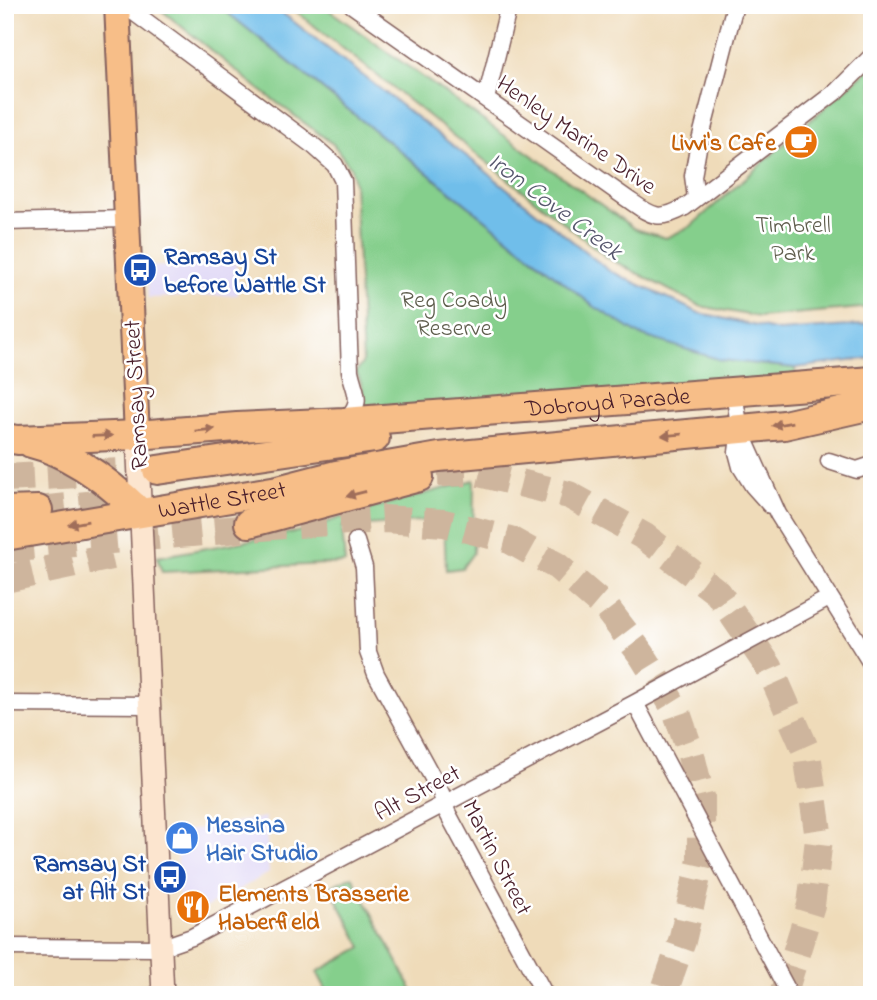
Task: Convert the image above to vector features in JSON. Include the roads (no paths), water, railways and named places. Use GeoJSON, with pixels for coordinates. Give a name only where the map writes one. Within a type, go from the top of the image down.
{"type":"FeatureCollection","features":[{"type":"Feature","properties":{"kind":"highway","name":"Dobroyd Parade"},"geometry":{"type":"LineString","coordinates":[[439,457],[540,446],[872,382]]}},
{"type":"Feature","properties":{"kind":"highway","name":"Dobroyd Parade"},"geometry":{"type":"LineString","coordinates":[[344,422],[737,410],[784,425],[872,405]]}},
{"type":"Feature","properties":{"kind":"highway"},"geometry":{"type":"LineString","coordinates":[[157,470],[455,428],[737,410]]}},
{"type":"Feature","properties":{"kind":"highway"},"geometry":{"type":"LineString","coordinates":[[12,439],[137,435],[344,422]]}},
{"type":"Feature","properties":{"kind":"highway"},"geometry":{"type":"LineString","coordinates":[[12,439],[49,448],[67,457],[140,512]]}},
{"type":"Feature","properties":{"kind":"highway"},"geometry":{"type":"LineString","coordinates":[[249,523],[540,446]]}},
{"type":"Feature","properties":{"kind":"highway","name":"Wattle Street"},"geometry":{"type":"LineString","coordinates":[[5,536],[278,490],[336,475],[439,457]]}},
{"type":"Feature","properties":{"kind":"highway"},"geometry":{"type":"LineString","coordinates":[[5,510],[38,510]]}},
{"type":"Feature","properties":{"kind":"main road","name":"Ramsay Street"},"geometry":{"type":"LineString","coordinates":[[117,5],[163,995]]}},
{"type":"Feature","properties":{"kind":"street"},"geometry":{"type":"LineString","coordinates":[[124,5],[315,147],[340,171],[343,181],[351,377],[358,399],[354,411],[344,422]]}},
{"type":"Feature","properties":{"kind":"street","name":"Henley Marine Drive"},"geometry":{"type":"LineString","coordinates":[[352,5],[657,217],[671,215],[696,198],[838,90],[872,56]]}},
{"type":"Feature","properties":{"kind":"street"},"geometry":{"type":"LineString","coordinates":[[486,99],[509,5]]}},
{"type":"Feature","properties":{"kind":"street"},"geometry":{"type":"LineString","coordinates":[[696,198],[694,176],[698,148],[735,5]]}},
{"type":"Feature","properties":{"kind":"street"},"geometry":{"type":"LineString","coordinates":[[5,222],[126,219]]}},
{"type":"Feature","properties":{"kind":"street"},"geometry":{"type":"LineString","coordinates":[[737,410],[737,452],[744,473],[778,514],[872,665]]}},
{"type":"Feature","properties":{"kind":"street"},"geometry":{"type":"LineString","coordinates":[[829,461],[857,470],[872,465]]}},
{"type":"Feature","properties":{"kind":"street","name":"Martin Street"},"geometry":{"type":"LineString","coordinates":[[356,541],[364,567],[368,652],[376,674],[545,995]]}},
{"type":"Feature","properties":{"kind":"street","name":"Alt Street"},"geometry":{"type":"LineString","coordinates":[[5,947],[160,948],[192,937],[829,598]]}},
{"type":"Feature","properties":{"kind":"street"},"geometry":{"type":"LineString","coordinates":[[635,703],[790,995]]}},
{"type":"Feature","properties":{"kind":"street"},"geometry":{"type":"LineString","coordinates":[[5,704],[149,705]]}},
{"type":"Feature","properties":{"kind":"water","name":"Iron Cove Creek"},"geometry":{"type":"Polygon","coordinates":[[[218,5],[272,5],[608,270],[699,313],[779,331],[863,325],[872,322],[872,358],[795,368],[721,360],[640,335],[592,305],[218,5]]]}},
{"type":"Feature","properties":{"kind":"tunnel"},"geometry":{"type":"LineString","coordinates":[[5,478],[157,470]]}},
{"type":"Feature","properties":{"kind":"tunnel"},"geometry":{"type":"LineString","coordinates":[[396,474],[475,472],[569,495],[645,537],[718,593],[769,667],[807,753],[819,839],[811,905],[783,995]]}},
{"type":"Feature","properties":{"kind":"tunnel"},"geometry":{"type":"LineString","coordinates":[[38,510],[147,499]]}},
{"type":"Feature","properties":{"kind":"tunnel"},"geometry":{"type":"LineString","coordinates":[[5,549],[385,519],[444,523],[510,540],[557,566],[607,609],[642,655],[676,710],[690,751],[701,797],[701,860],[682,941],[663,995]]}},
{"type":"Feature","properties":{"kind":"tunnel"},"geometry":{"type":"LineString","coordinates":[[5,579],[112,556]]}},
{"type":"Feature","properties":{"kind":"place","name":"Livvi's Cafe"},"geometry":{"type":"Point","coordinates":[801,142]}},
{"type":"Feature","properties":{"kind":"place","name":"Ramsay St before Wattle St"},"geometry":{"type":"Point","coordinates":[140,270]}},
{"type":"Feature","properties":{"kind":"place","name":"Messina Hair Studio"},"geometry":{"type":"Point","coordinates":[182,838]}},
{"type":"Feature","properties":{"kind":"place","name":"Ramsay St at Alt St"},"geometry":{"type":"Point","coordinates":[170,877]}},
{"type":"Feature","properties":{"kind":"place","name":"Elements Brasserie Haberfield"},"geometry":{"type":"Point","coordinates":[193,907]}},
{"type":"Feature","properties":{"kind":"park label","name":"Timbrell Park"},"geometry":{"type":"Point","coordinates":[793,238]}},
{"type":"Feature","properties":{"kind":"park label","name":"Reg Coady Reserve"},"geometry":{"type":"Point","coordinates":[454,313]}}]}
